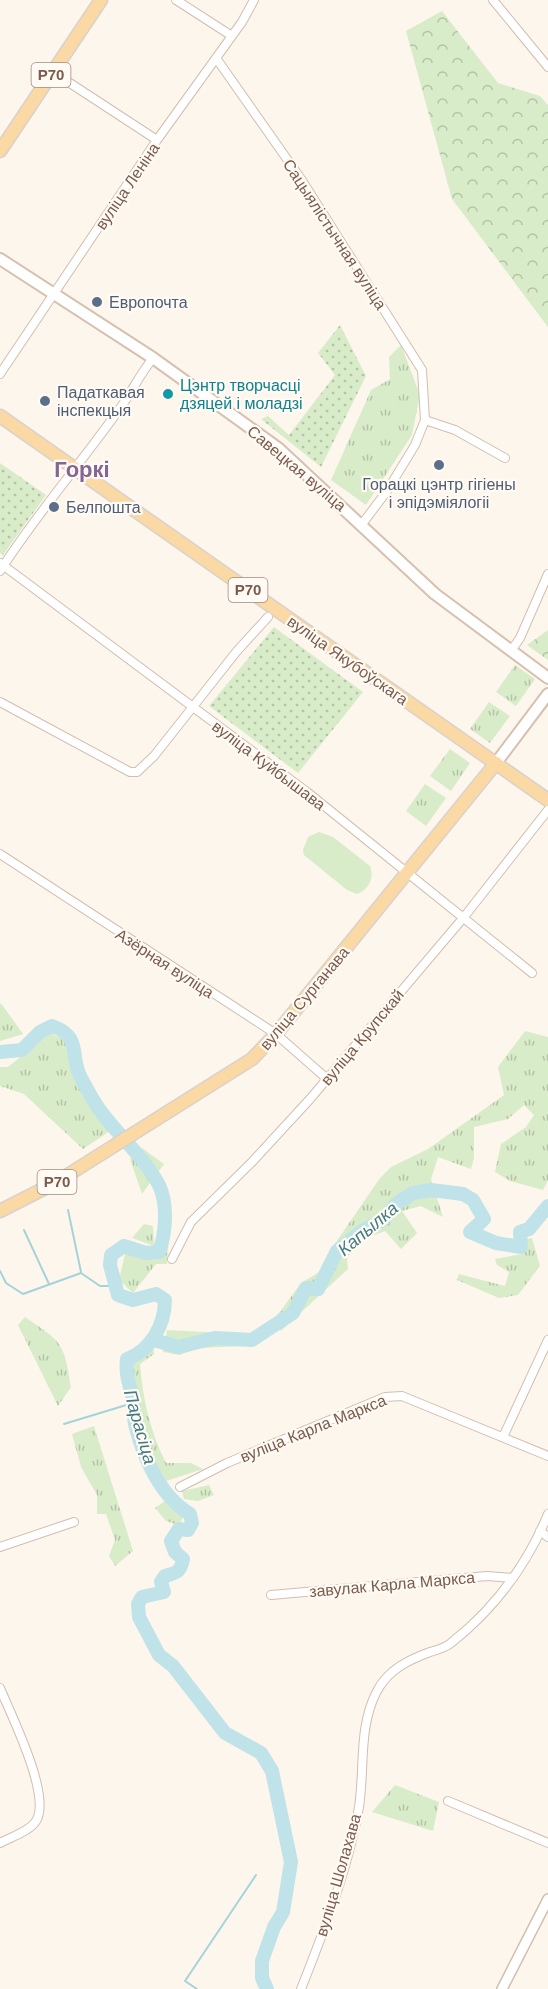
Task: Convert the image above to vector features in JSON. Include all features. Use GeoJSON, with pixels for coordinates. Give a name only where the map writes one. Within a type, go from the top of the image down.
{"type":"FeatureCollection","features":[{"type":"Feature","properties":{"kind":"main road","name":"Р70"},"geometry":{"type":"LineString","coordinates":[[0,151],[101,0]]}},
{"type":"Feature","properties":{"kind":"main road","name":"Савецкая вуліца"},"geometry":{"type":"LineString","coordinates":[[0,259],[153,358],[278,448],[435,594],[548,678]]}},
{"type":"Feature","properties":{"kind":"main road","name":"вуліца Якубоўскага"},"geometry":{"type":"LineString","coordinates":[[0,416],[548,800]]}},
{"type":"Feature","properties":{"kind":"main road"},"geometry":{"type":"LineString","coordinates":[[496,763],[548,694]]}},
{"type":"Feature","properties":{"kind":"main road","name":"вуліца Сурганава"},"geometry":{"type":"LineString","coordinates":[[0,1211],[55,1184],[252,1059],[276,1034],[496,763]]}},
{"type":"Feature","properties":{"kind":"street"},"geometry":{"type":"LineString","coordinates":[[176,0],[232,36]]}},
{"type":"Feature","properties":{"kind":"street","name":"вуліца Леніна"},"geometry":{"type":"LineString","coordinates":[[0,374],[158,140],[232,36],[254,0]]}},
{"type":"Feature","properties":{"kind":"street"},"geometry":{"type":"LineString","coordinates":[[493,0],[548,67]]}},
{"type":"Feature","properties":{"kind":"street","name":"Сацыялістычная вуліца"},"geometry":{"type":"LineString","coordinates":[[216,58],[301,179],[422,370],[425,420],[415,445],[387,490],[362,524]]}},
{"type":"Feature","properties":{"kind":"street"},"geometry":{"type":"LineString","coordinates":[[53,72],[158,140]]}},
{"type":"Feature","properties":{"kind":"street"},"geometry":{"type":"LineString","coordinates":[[1,567],[123,403],[153,358]]}},
{"type":"Feature","properties":{"kind":"street"},"geometry":{"type":"LineString","coordinates":[[425,420],[455,430],[505,458]]}},
{"type":"Feature","properties":{"kind":"street","name":"вуліца Куйбышава"},"geometry":{"type":"LineString","coordinates":[[1,567],[307,792],[532,973]]}},
{"type":"Feature","properties":{"kind":"street"},"geometry":{"type":"LineString","coordinates":[[511,651],[548,574]]}},
{"type":"Feature","properties":{"kind":"street"},"geometry":{"type":"LineString","coordinates":[[0,702],[112,763],[130,772],[137,772],[154,756],[268,617]]}},
{"type":"Feature","properties":{"kind":"street","name":"вуліца Крупскай"},"geometry":{"type":"LineString","coordinates":[[172,1259],[191,1222],[252,1162],[326,1078],[464,916],[548,810]]}},
{"type":"Feature","properties":{"kind":"street","name":"Азёрная вуліца"},"geometry":{"type":"LineString","coordinates":[[0,855],[276,1034],[326,1078]]}},
{"type":"Feature","properties":{"kind":"street"},"geometry":{"type":"LineString","coordinates":[[503,1437],[548,1341]]}},
{"type":"Feature","properties":{"kind":"street","name":"вуліца Карла Маркса"},"geometry":{"type":"LineString","coordinates":[[180,1487],[227,1463],[385,1397],[402,1396],[548,1456]]}},
{"type":"Feature","properties":{"kind":"street","name":"вуліца Шолахава"},"geometry":{"type":"LineString","coordinates":[[301,1989],[350,1845],[363,1772],[366,1716],[377,1690],[391,1671],[404,1663],[449,1645],[503,1594],[540,1532],[548,1514]]}},
{"type":"Feature","properties":{"kind":"street"},"geometry":{"type":"LineString","coordinates":[[0,1547],[74,1522]]}},
{"type":"Feature","properties":{"kind":"street"},"geometry":{"type":"LineString","coordinates":[[540,1532],[548,1537]]}},
{"type":"Feature","properties":{"kind":"street","name":"завулак Карла Маркса"},"geometry":{"type":"LineString","coordinates":[[271,1596],[488,1576],[513,1578]]}},
{"type":"Feature","properties":{"kind":"street"},"geometry":{"type":"LineString","coordinates":[[0,1688],[39,1792],[40,1813],[35,1824],[0,1842]]}},
{"type":"Feature","properties":{"kind":"street"},"geometry":{"type":"LineString","coordinates":[[448,1801],[548,1842]]}},
{"type":"Feature","properties":{"kind":"street"},"geometry":{"type":"LineString","coordinates":[[502,1989],[548,1899]]}},
{"type":"Feature","properties":{"kind":"green space"},"geometry":{"type":"Polygon","coordinates":[[[442,11],[498,83],[540,96],[548,105],[548,327],[452,199],[406,31],[442,11]]]}},
{"type":"Feature","properties":{"kind":"green space"},"geometry":{"type":"Polygon","coordinates":[[[340,325],[366,376],[321,467],[261,419],[268,416],[289,435],[335,375],[318,353],[340,325]]]}},
{"type":"Feature","properties":{"kind":"green space"},"geometry":{"type":"Polygon","coordinates":[[[401,345],[420,395],[412,435],[366,505],[331,480],[371,390],[390,379],[389,357],[401,345]]]}},
{"type":"Feature","properties":{"kind":"green space"},"geometry":{"type":"Polygon","coordinates":[[[0,463],[46,495],[3,555],[0,553],[0,463]]]}},
{"type":"Feature","properties":{"kind":"green space"},"geometry":{"type":"Polygon","coordinates":[[[274,627],[363,692],[298,773],[209,706],[274,627]]]}},
{"type":"Feature","properties":{"kind":"green space"},"geometry":{"type":"Polygon","coordinates":[[[548,630],[548,660],[527,645],[548,630]]]}},
{"type":"Feature","properties":{"kind":"green space"},"geometry":{"type":"Polygon","coordinates":[[[515,665],[535,679],[516,706],[496,692],[515,665]]]}},
{"type":"Feature","properties":{"kind":"green space"},"geometry":{"type":"Polygon","coordinates":[[[489,702],[510,716],[490,743],[470,729],[489,702]]]}},
{"type":"Feature","properties":{"kind":"green space"},"geometry":{"type":"Polygon","coordinates":[[[450,749],[470,763],[451,791],[430,776],[450,749]]]}},
{"type":"Feature","properties":{"kind":"green space"},"geometry":{"type":"Polygon","coordinates":[[[425,784],[446,798],[426,826],[406,811],[425,784]]]}},
{"type":"Feature","properties":{"kind":"green space"},"geometry":{"type":"Polygon","coordinates":[[[319,832],[333,837],[370,866],[372,875],[370,883],[364,890],[357,894],[347,890],[304,855],[303,850],[308,837],[319,832]]]}},
{"type":"Feature","properties":{"kind":"green space"},"geometry":{"type":"Polygon","coordinates":[[[0,1003],[3,1006],[23,1034],[0,1041],[0,1003]]]}},
{"type":"Feature","properties":{"kind":"green space"},"geometry":{"type":"Polygon","coordinates":[[[525,1031],[548,1037],[548,1180],[543,1190],[510,1181],[495,1172],[501,1144],[526,1127],[534,1115],[524,1105],[508,1119],[474,1127],[474,1158],[471,1169],[438,1157],[431,1179],[443,1217],[421,1206],[402,1211],[417,1233],[401,1249],[385,1231],[364,1239],[347,1257],[348,1269],[281,1331],[276,1317],[301,1283],[326,1268],[332,1248],[380,1178],[391,1167],[428,1149],[504,1095],[498,1067],[525,1031]]]}},
{"type":"Feature","properties":{"kind":"green space"},"geometry":{"type":"Polygon","coordinates":[[[50,1033],[67,1041],[82,1095],[113,1129],[83,1149],[24,1094],[0,1086],[0,1067],[8,1067],[50,1033]]]}},
{"type":"Feature","properties":{"kind":"green space"},"geometry":{"type":"Polygon","coordinates":[[[142,1148],[164,1164],[142,1194],[130,1159],[142,1148]]]}},
{"type":"Feature","properties":{"kind":"green space"},"geometry":{"type":"Polygon","coordinates":[[[144,1224],[153,1226],[154,1246],[132,1238],[144,1224]]]}},
{"type":"Feature","properties":{"kind":"green space"},"geometry":{"type":"Polygon","coordinates":[[[532,1238],[540,1266],[518,1295],[499,1298],[457,1280],[459,1274],[505,1286],[509,1272],[497,1265],[495,1259],[522,1254],[526,1239],[532,1238]]]}},
{"type":"Feature","properties":{"kind":"green space"},"geometry":{"type":"Polygon","coordinates":[[[168,1248],[167,1264],[156,1264],[133,1293],[119,1280],[125,1254],[158,1257],[168,1248]]]}},
{"type":"Feature","properties":{"kind":"green space"},"geometry":{"type":"Polygon","coordinates":[[[25,1317],[54,1338],[63,1352],[71,1387],[58,1406],[18,1325],[25,1317]]]}},
{"type":"Feature","properties":{"kind":"green space"},"geometry":{"type":"Polygon","coordinates":[[[167,1330],[245,1334],[245,1346],[198,1348],[180,1355],[163,1352],[167,1330]]]}},
{"type":"Feature","properties":{"kind":"green space"},"geometry":{"type":"Polygon","coordinates":[[[153,1346],[154,1354],[140,1364],[148,1415],[160,1451],[166,1463],[191,1463],[203,1469],[166,1481],[151,1463],[136,1397],[128,1374],[129,1361],[141,1357],[153,1346]]]}},
{"type":"Feature","properties":{"kind":"green space"},"geometry":{"type":"Polygon","coordinates":[[[94,1426],[133,1551],[115,1566],[109,1556],[115,1540],[106,1514],[97,1514],[97,1495],[81,1467],[72,1434],[94,1426]]]}},
{"type":"Feature","properties":{"kind":"green space"},"geometry":{"type":"Polygon","coordinates":[[[209,1485],[214,1495],[198,1501],[184,1499],[182,1491],[209,1485]]]}},
{"type":"Feature","properties":{"kind":"green space"},"geometry":{"type":"Polygon","coordinates":[[[166,1500],[170,1507],[185,1515],[178,1525],[166,1521],[155,1508],[166,1500]]]}},
{"type":"Feature","properties":{"kind":"green space"},"geometry":{"type":"Polygon","coordinates":[[[395,1785],[439,1802],[433,1831],[372,1812],[395,1785]]]}},
{"type":"Feature","properties":{"kind":"waterway","name":"Парасіца"},"geometry":{"type":"LineString","coordinates":[[0,1052],[22,1050],[40,1032],[52,1026],[62,1030],[72,1041],[78,1070],[93,1099],[104,1116],[145,1164],[162,1193],[165,1218],[159,1252],[146,1253],[124,1246],[111,1255],[110,1265],[118,1295],[133,1300],[156,1294],[165,1300],[162,1319],[155,1336],[143,1350],[127,1359],[127,1375],[134,1403],[135,1424],[148,1462],[154,1475],[170,1497],[190,1514],[192,1523],[188,1530],[179,1529],[171,1541],[175,1552],[183,1559],[181,1567],[175,1573],[165,1576],[161,1582],[164,1592],[142,1597],[138,1604],[139,1617],[159,1655],[173,1666],[225,1733],[261,1753],[272,1771],[291,1862],[283,1912],[274,1927],[262,1961],[262,1978],[267,1989]]}},
{"type":"Feature","properties":{"kind":"waterway","name":"Капылка"},"geometry":{"type":"LineString","coordinates":[[154,1340],[178,1347],[215,1338],[252,1340],[293,1313],[306,1288],[318,1289],[337,1251],[362,1231],[383,1220],[396,1204],[413,1193],[431,1190],[463,1194],[473,1200],[484,1219],[470,1232],[496,1243],[521,1247],[520,1232],[529,1229],[548,1206]]}},
{"type":"Feature","properties":{"kind":"waterway"},"geometry":{"type":"LineString","coordinates":[[68,1210],[81,1272]]}},
{"type":"Feature","properties":{"kind":"waterway"},"geometry":{"type":"LineString","coordinates":[[24,1230],[49,1284]]}},
{"type":"Feature","properties":{"kind":"waterway"},"geometry":{"type":"LineString","coordinates":[[0,1271],[6,1283],[23,1294],[81,1273],[100,1286],[115,1286]]}},
{"type":"Feature","properties":{"kind":"waterway"},"geometry":{"type":"LineString","coordinates":[[64,1424],[133,1403]]}},
{"type":"Feature","properties":{"kind":"waterway"},"geometry":{"type":"LineString","coordinates":[[197,1989],[185,1981],[256,1875]]}},
{"type":"Feature","properties":{"kind":"place","name":"Европочта"},"geometry":{"type":"Point","coordinates":[97,302]}},
{"type":"Feature","properties":{"kind":"place","name":"Цэнтр творчасці дзяцей і моладзі"},"geometry":{"type":"Point","coordinates":[168,394]}},
{"type":"Feature","properties":{"kind":"place","name":"Падаткавая інспекцыя"},"geometry":{"type":"Point","coordinates":[45,401]}},
{"type":"Feature","properties":{"kind":"place","name":"Горацкі цэнтр гігіены і эпідэміялогіі"},"geometry":{"type":"Point","coordinates":[439,465]}},
{"type":"Feature","properties":{"kind":"place","name":"Белпошта"},"geometry":{"type":"Point","coordinates":[54,507]}},
{"type":"Feature","properties":{"kind":"district","name":"Горкі"},"geometry":{"type":"Point","coordinates":[82,469]}}]}
